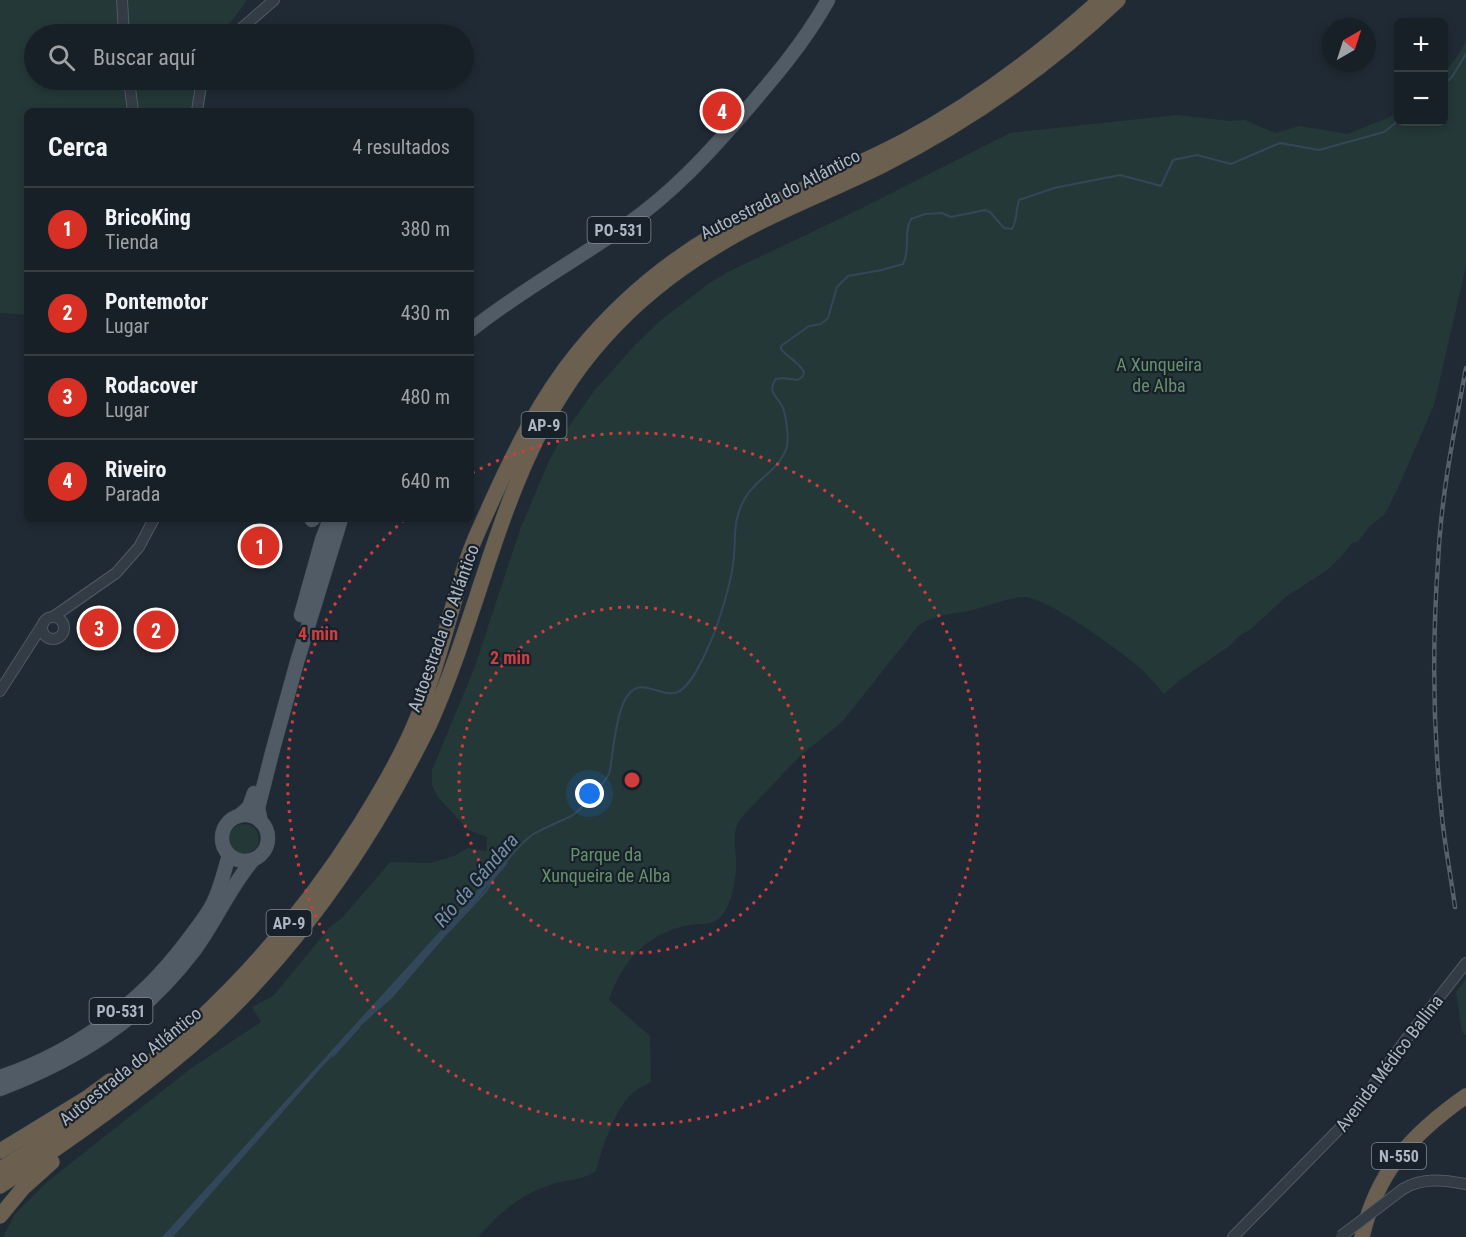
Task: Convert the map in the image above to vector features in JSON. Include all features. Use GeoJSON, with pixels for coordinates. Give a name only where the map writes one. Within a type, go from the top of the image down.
{"type":"FeatureCollection","features":[{"type":"Feature","properties":{"kind":"highway","name":"Autoestrada do Atlántico"},"geometry":{"type":"LineString","coordinates":[[0,1169],[68,1125],[129,1081],[213,1008],[265,954],[342,854],[394,765],[417,720],[436,668],[474,542],[514,452],[554,385],[584,345],[638,289],[683,255],[747,217],[907,140],[957,110],[998,83],[1048,45],[1100,0]]}},
{"type":"Feature","properties":{"kind":"highway","name":"Autoestrada do Atlántico"},"geometry":{"type":"LineString","coordinates":[[0,1186],[89,1126],[191,1046],[244,994],[292,940],[355,855],[396,788],[430,723],[458,653],[502,520],[528,455],[561,395],[602,340],[625,316],[666,281],[716,246],[763,221],[884,164],[945,131],[1003,93],[1059,52],[1118,0]]}},
{"type":"Feature","properties":{"kind":"highway"},"geometry":{"type":"LineString","coordinates":[[0,1151],[87,1098],[213,1008]]}},
{"type":"Feature","properties":{"kind":"highway"},"geometry":{"type":"LineString","coordinates":[[0,1216],[36,1175],[173,1067],[191,1046]]}},
{"type":"Feature","properties":{"kind":"highway","name":"N-550"},"geometry":{"type":"LineString","coordinates":[[1362,1237],[1374,1197],[1382,1179],[1395,1160],[1439,1117],[1466,1096]]}},
{"type":"Feature","properties":{"kind":"main road","name":"PO-531"},"geometry":{"type":"LineString","coordinates":[[474,321],[537,276],[635,212],[676,177],[774,68],[796,40],[820,0]]}},
{"type":"Feature","properties":{"kind":"main road","name":"PO-531"},"geometry":{"type":"LineString","coordinates":[[474,328],[520,294],[632,222],[670,191],[725,134],[775,77],[806,37],[828,0]]}},
{"type":"Feature","properties":{"kind":"main road","name":"PO-531"},"geometry":{"type":"LineString","coordinates":[[0,1077],[30,1067],[77,1042],[118,1014],[173,960],[211,907],[229,855],[222,843],[224,829],[231,820],[249,807],[253,796],[313,571],[331,522]]}},
{"type":"Feature","properties":{"kind":"main road"},"geometry":{"type":"LineString","coordinates":[[280,723],[285,692],[331,522]]}},
{"type":"Feature","properties":{"kind":"main road","name":"PO-531"},"geometry":{"type":"LineString","coordinates":[[0,1089],[76,1056],[129,1019],[150,1000],[192,952],[214,921],[234,884],[253,860],[262,854],[268,842],[268,835],[261,822],[258,808],[306,631],[340,522]]}},
{"type":"Feature","properties":{"kind":"main road"},"geometry":{"type":"LineString","coordinates":[[239,816],[251,816],[261,822]]}},
{"type":"Feature","properties":{"kind":"main road"},"geometry":{"type":"LineString","coordinates":[[229,855],[240,861],[253,860]]}},
{"type":"Feature","properties":{"kind":"street"},"geometry":{"type":"LineString","coordinates":[[122,0],[123,24]]}},
{"type":"Feature","properties":{"kind":"street"},"geometry":{"type":"LineString","coordinates":[[246,24],[274,0]]}},
{"type":"Feature","properties":{"kind":"street"},"geometry":{"type":"LineString","coordinates":[[130,90],[132,108]]}},
{"type":"Feature","properties":{"kind":"street"},"geometry":{"type":"LineString","coordinates":[[197,108],[200,90]]}},
{"type":"Feature","properties":{"kind":"street"},"geometry":{"type":"LineString","coordinates":[[0,691],[32,639],[44,629],[46,620],[58,619],[71,603],[101,585],[129,560],[152,522]]}},
{"type":"Feature","properties":{"kind":"street"},"geometry":{"type":"LineString","coordinates":[[44,629],[53,639],[61,636],[64,628],[58,619]]}},
{"type":"Feature","properties":{"kind":"street","name":"Avenida Médico Ballina"},"geometry":{"type":"LineString","coordinates":[[1233,1237],[1349,1119],[1404,1042],[1466,963]]}},
{"type":"Feature","properties":{"kind":"street"},"geometry":{"type":"LineString","coordinates":[[1340,1236],[1414,1183],[1428,1180],[1466,1184]]}},
{"type":"Feature","properties":{"kind":"green space"},"geometry":{"type":"Polygon","coordinates":[[[0,0],[247,0],[229,24],[24,24],[24,90],[196,90],[192,108],[24,108],[24,315],[0,313],[0,0]]]}},
{"type":"Feature","properties":{"kind":"green space","name":"A Xunqueira de Alba"},"geometry":{"type":"Polygon","coordinates":[[[1466,41],[1466,266],[1434,405],[1385,514],[1368,528],[1358,542],[1352,543],[1326,571],[1287,596],[1231,645],[1180,680],[1164,694],[1142,670],[1084,626],[1037,600],[1025,597],[1014,598],[938,617],[919,625],[842,722],[801,755],[740,819],[735,834],[736,866],[732,895],[720,918],[661,934],[639,950],[621,973],[609,1000],[650,1036],[651,1082],[635,1091],[622,1106],[606,1139],[596,1171],[585,1177],[553,1184],[520,1199],[478,1237],[3,1237],[15,1214],[47,1182],[190,1069],[261,1022],[252,1007],[273,996],[330,927],[343,917],[390,862],[431,863],[454,856],[468,848],[486,851],[487,837],[468,830],[438,797],[432,785],[432,770],[474,669],[521,527],[548,463],[561,438],[594,391],[661,320],[711,282],[732,270],[858,210],[1010,133],[1177,115],[1230,121],[1245,120],[1275,133],[1299,126],[1348,134],[1394,115],[1394,126],[1448,126],[1448,69],[1466,41]]]}},
{"type":"Feature","properties":{"kind":"green space"},"geometry":{"type":"Polygon","coordinates":[[[244,824],[255,828],[259,839],[255,850],[244,854],[233,850],[229,839],[233,828],[244,824]]]}},
{"type":"Feature","properties":{"kind":"green space"},"geometry":{"type":"Polygon","coordinates":[[[1466,979],[1466,1035],[1462,1032],[1456,992],[1466,979]]]}},
{"type":"Feature","properties":{"kind":"water"},"geometry":{"type":"Polygon","coordinates":[[[504,861],[508,863],[393,997],[357,1029],[322,1067],[173,1237],[162,1237],[504,861]]]}},
{"type":"Feature","properties":{"kind":"waterway","name":"Río da Gándara"},"geometry":{"type":"LineString","coordinates":[[1448,80],[1466,54]]}},
{"type":"Feature","properties":{"kind":"waterway","name":"Río da Gándara"},"geometry":{"type":"LineString","coordinates":[[504,864],[532,835],[577,812],[603,783],[610,772],[617,724],[622,707],[633,690],[645,688],[665,693],[678,692],[693,677],[710,643],[724,604],[732,572],[736,523],[741,507],[755,485],[774,468],[787,446],[785,414],[772,387],[776,379],[798,380],[804,372],[781,349],[781,346],[809,326],[821,324],[828,318],[837,287],[848,276],[903,264],[911,219],[925,214],[942,213],[951,217],[985,210],[990,212],[1004,228],[1012,229],[1019,200],[1054,188],[1120,175],[1161,186],[1173,160],[1197,155],[1231,164],[1280,143],[1319,150],[1384,132],[1394,124]]}},
{"type":"Feature","properties":{"kind":"waterway","name":"Río da Gándara"},"geometry":{"type":"LineString","coordinates":[[449,931],[487,890],[494,878]]}},
{"type":"Feature","properties":{"kind":"waterway","name":"Río da Gándara"},"geometry":{"type":"LineString","coordinates":[[333,1056],[359,1027]]}},
{"type":"Feature","properties":{"kind":"railway"},"geometry":{"type":"LineString","coordinates":[[1455,907],[1439,785],[1434,689],[1435,625],[1442,513],[1466,368]]}},
{"type":"Feature","properties":{"kind":"place","name":"Riveiro"},"geometry":{"type":"Point","coordinates":[722,111]}},
{"type":"Feature","properties":{"kind":"place","name":"BricoKing"},"geometry":{"type":"Point","coordinates":[260,546]}},
{"type":"Feature","properties":{"kind":"place","name":"Rodacover"},"geometry":{"type":"Point","coordinates":[99,628]}},
{"type":"Feature","properties":{"kind":"place","name":"Pontemotor"},"geometry":{"type":"Point","coordinates":[156,630]}},
{"type":"Feature","properties":{"kind":"park label","name":"Parque da Xunqueira de Alba"},"geometry":{"type":"Point","coordinates":[606,864]}}]}
